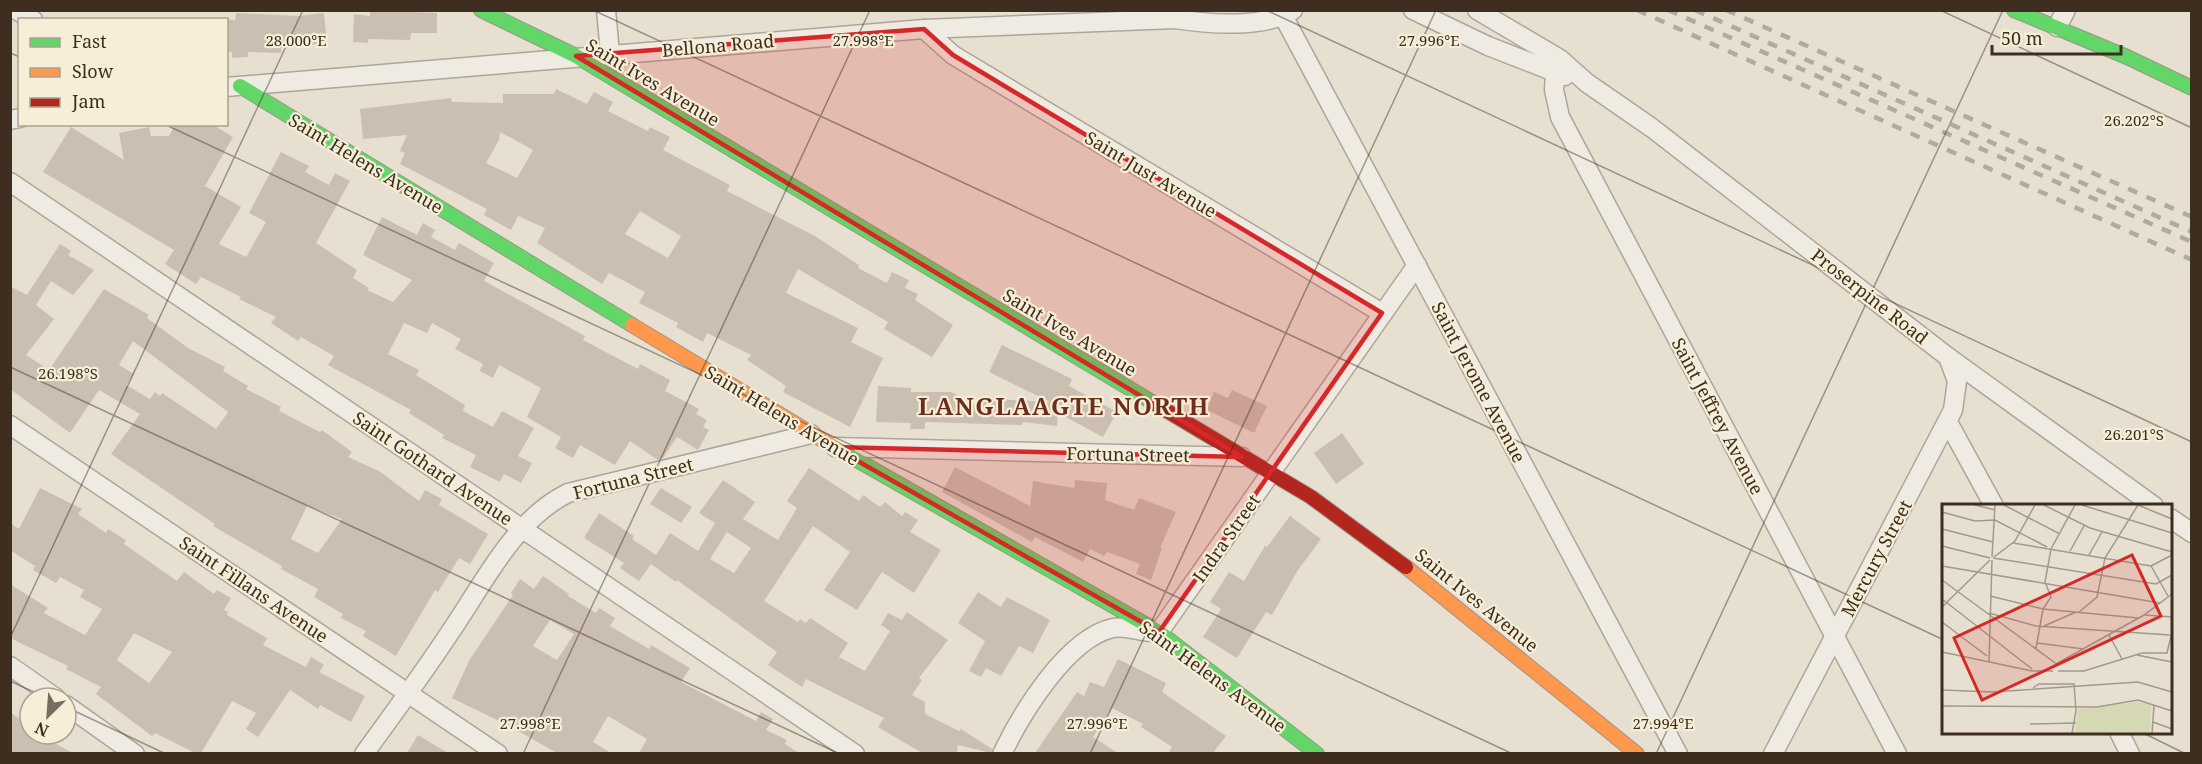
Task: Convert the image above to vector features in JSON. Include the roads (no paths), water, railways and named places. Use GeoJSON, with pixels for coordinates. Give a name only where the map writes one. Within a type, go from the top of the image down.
{"type":"FeatureCollection","features":[{"type":"Feature","properties":{"kind":"street"},"geometry":{"type":"LineString","coordinates":[[16,10],[30,18]]}},
{"type":"Feature","properties":{"kind":"street","name":"Saint Ives Avenue"},"geometry":{"type":"LineString","coordinates":[[481,10],[576,56],[1311,497],[1402,564],[1637,753]]}},
{"type":"Feature","properties":{"kind":"street"},"geometry":{"type":"LineString","coordinates":[[606,10],[610,53]]}},
{"type":"Feature","properties":{"kind":"street","name":"Bellona Road"},"geometry":{"type":"LineString","coordinates":[[1175,19],[1193,13],[1228,10]]}},
{"type":"Feature","properties":{"kind":"street","name":"Proserpine Road"},"geometry":{"type":"LineString","coordinates":[[1413,10],[1555,73],[1587,83]]}},
{"type":"Feature","properties":{"kind":"street","name":"Proserpine Road"},"geometry":{"type":"LineString","coordinates":[[1477,10],[1560,59],[1587,83],[1652,128],[1948,357],[2151,504]]}},
{"type":"Feature","properties":{"kind":"street"},"geometry":{"type":"LineString","coordinates":[[2014,10],[2058,27],[2192,88]]}},
{"type":"Feature","properties":{"kind":"street"},"geometry":{"type":"LineString","coordinates":[[2058,27],[2066,10]]}},
{"type":"Feature","properties":{"kind":"street","name":"Bellona Road"},"geometry":{"type":"LineString","coordinates":[[233,87],[610,53],[924,29],[1175,19],[1236,23],[1270,20],[1285,12]]}},
{"type":"Feature","properties":{"kind":"street","name":"Saint Jerome Avenue"},"geometry":{"type":"LineString","coordinates":[[1285,12],[1417,265],[1678,753]]}},
{"type":"Feature","properties":{"kind":"street","name":"Saint Just Avenue"},"geometry":{"type":"LineString","coordinates":[[924,29],[953,55],[1382,313]]}},
{"type":"Feature","properties":{"kind":"street","name":"Saint Jeffrey Avenue"},"geometry":{"type":"LineString","coordinates":[[1555,73],[1554,90],[1560,117],[1897,753]]}},
{"type":"Feature","properties":{"kind":"street","name":"Saint Helens Avenue"},"geometry":{"type":"LineString","coordinates":[[233,87],[833,447],[1159,632],[1317,753]]}},
{"type":"Feature","properties":{"kind":"street","name":"Saint Gothard Avenue"},"geometry":{"type":"LineString","coordinates":[[10,182],[855,753]]}},
{"type":"Feature","properties":{"kind":"street","name":"Indra Street"},"geometry":{"type":"LineString","coordinates":[[1159,632],[1417,265]]}},
{"type":"Feature","properties":{"kind":"street","name":"Mercury Street"},"geometry":{"type":"LineString","coordinates":[[1773,753],[1948,422],[1956,398],[1957,381],[1948,357]]}},
{"type":"Feature","properties":{"kind":"street"},"geometry":{"type":"LineString","coordinates":[[1948,422],[1993,504]]}},
{"type":"Feature","properties":{"kind":"street","name":"Saint Fillans Avenue"},"geometry":{"type":"LineString","coordinates":[[10,425],[498,753]]}},
{"type":"Feature","properties":{"kind":"street","name":"Fortuna Street"},"geometry":{"type":"LineString","coordinates":[[364,753],[409,693],[521,528],[543,508],[568,493],[811,434]]}},
{"type":"Feature","properties":{"kind":"street","name":"Fortuna Street"},"geometry":{"type":"LineString","coordinates":[[833,447],[1242,457]]}},
{"type":"Feature","properties":{"kind":"street"},"geometry":{"type":"LineString","coordinates":[[2172,519],[2192,533]]}},
{"type":"Feature","properties":{"kind":"street"},"geometry":{"type":"LineString","coordinates":[[1002,753],[1023,717],[1065,658],[1107,630],[1117,627],[1159,632]]}},
{"type":"Feature","properties":{"kind":"street"},"geometry":{"type":"LineString","coordinates":[[10,666],[39,686]]}},
{"type":"Feature","properties":{"kind":"street"},"geometry":{"type":"LineString","coordinates":[[78,713],[135,753]]}},
{"type":"Feature","properties":{"kind":"street"},"geometry":{"type":"LineString","coordinates":[[2120,734],[2130,753]]}},
{"type":"Feature","properties":{"kind":"railway"},"geometry":{"type":"LineString","coordinates":[[1637,10],[2192,260]]}},
{"type":"Feature","properties":{"kind":"railway"},"geometry":{"type":"LineString","coordinates":[[1668,10],[2192,242]]}},
{"type":"Feature","properties":{"kind":"railway"},"geometry":{"type":"LineString","coordinates":[[1695,10],[2192,232]]}},
{"type":"Feature","properties":{"kind":"railway"},"geometry":{"type":"LineString","coordinates":[[1726,10],[2192,217]]}},
{"type":"Feature","properties":{"kind":"district","name":"LANGLAAGTE NORTH"},"geometry":{"type":"Point","coordinates":[1064,405]}}]}
